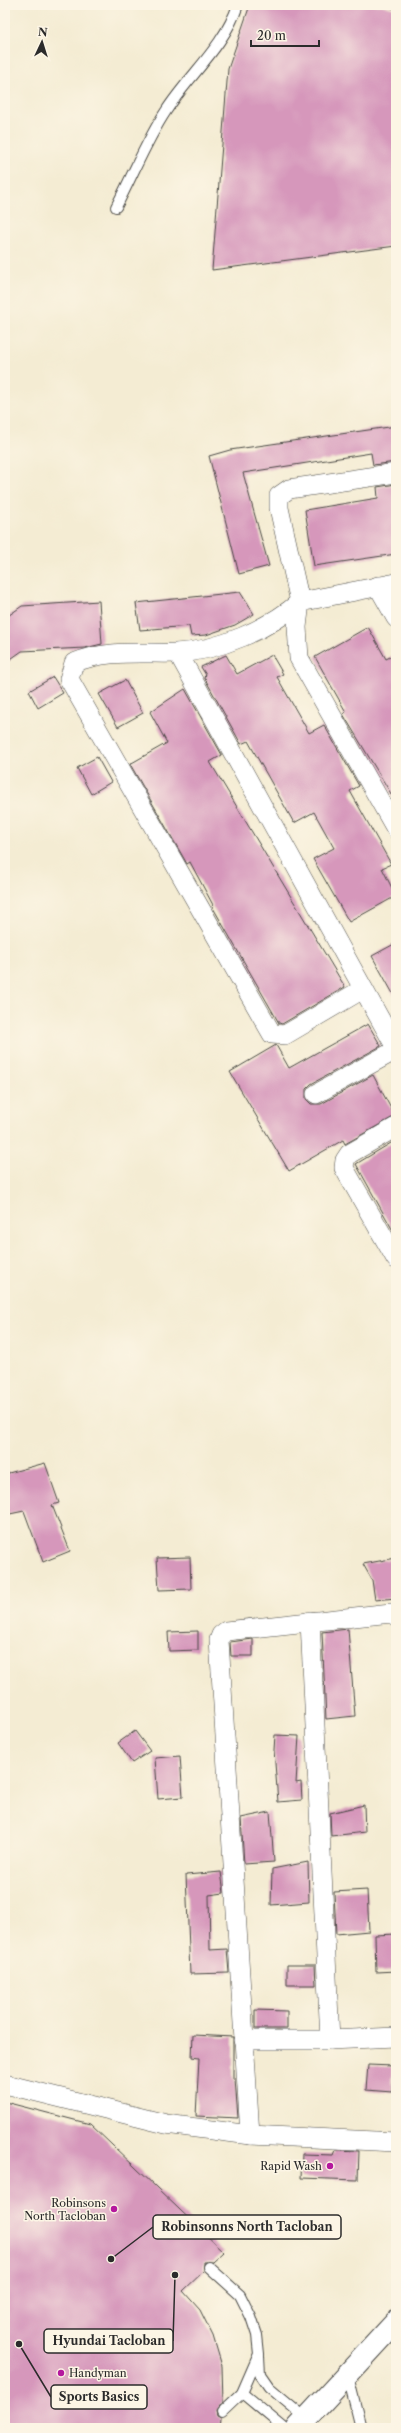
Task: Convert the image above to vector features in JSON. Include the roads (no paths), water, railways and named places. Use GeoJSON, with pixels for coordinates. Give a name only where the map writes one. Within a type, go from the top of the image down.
{"type":"FeatureCollection","features":[{"type":"Feature","properties":{"kind":"main road"},"geometry":{"type":"LineString","coordinates":[[302,2424],[348,2376],[396,2322]]}},
{"type":"Feature","properties":{"kind":"street"},"geometry":{"type":"LineString","coordinates":[[396,474],[289,489],[279,496],[279,508],[300,602],[297,627],[299,658],[396,829]]}},
{"type":"Feature","properties":{"kind":"street"},"geometry":{"type":"LineString","coordinates":[[363,989],[285,1035],[272,1034],[69,679],[74,663],[92,655],[178,653],[211,649],[281,619],[300,602],[387,584],[396,618]]}},
{"type":"Feature","properties":{"kind":"street"},"geometry":{"type":"LineString","coordinates":[[178,653],[396,1049],[316,1094]]}},
{"type":"Feature","properties":{"kind":"street"},"geometry":{"type":"LineString","coordinates":[[396,1127],[349,1154],[345,1160],[344,1168],[396,1259]]}},
{"type":"Feature","properties":{"kind":"street"},"geometry":{"type":"LineString","coordinates":[[250,2135],[219,1640],[226,1632],[394,1612]]}},
{"type":"Feature","properties":{"kind":"street"},"geometry":{"type":"LineString","coordinates":[[310,1622],[330,2040]]}},
{"type":"Feature","properties":{"kind":"street"},"geometry":{"type":"LineString","coordinates":[[243,2040],[396,2038]]}},
{"type":"Feature","properties":{"kind":"street"},"geometry":{"type":"LineString","coordinates":[[5,2084],[166,2124],[250,2135],[396,2142]]}},
{"type":"Feature","properties":{"kind":"lane"},"geometry":{"type":"LineString","coordinates":[[116,207],[165,112],[211,55],[233,19],[238,5]]}},
{"type":"Feature","properties":{"kind":"lane"},"geometry":{"type":"LineString","coordinates":[[209,2267],[240,2295],[251,2317],[257,2335],[260,2374],[269,2387],[302,2424]]}},
{"type":"Feature","properties":{"kind":"lane"},"geometry":{"type":"LineString","coordinates":[[222,2412],[242,2393],[259,2354]]}},
{"type":"Feature","properties":{"kind":"lane"},"geometry":{"type":"LineString","coordinates":[[348,2376],[361,2428]]}},
{"type":"Feature","properties":{"kind":"lane"},"geometry":{"type":"LineString","coordinates":[[242,2393],[284,2428]]}},
{"type":"Feature","properties":{"kind":"place","name":"Rapid Wash"},"geometry":{"type":"Point","coordinates":[330,2166]}},
{"type":"Feature","properties":{"kind":"place","name":"Robinsons North Tacloban"},"geometry":{"type":"Point","coordinates":[114,2209]}},
{"type":"Feature","properties":{"kind":"place","name":"Robinsonns North Tacloban"},"geometry":{"type":"Point","coordinates":[111,2259]}},
{"type":"Feature","properties":{"kind":"place","name":"Hyundai Tacloban"},"geometry":{"type":"Point","coordinates":[175,2275]}},
{"type":"Feature","properties":{"kind":"place","name":"Sports Basics"},"geometry":{"type":"Point","coordinates":[19,2344]}},
{"type":"Feature","properties":{"kind":"place","name":"Handyman"},"geometry":{"type":"Point","coordinates":[61,2373]}}]}
